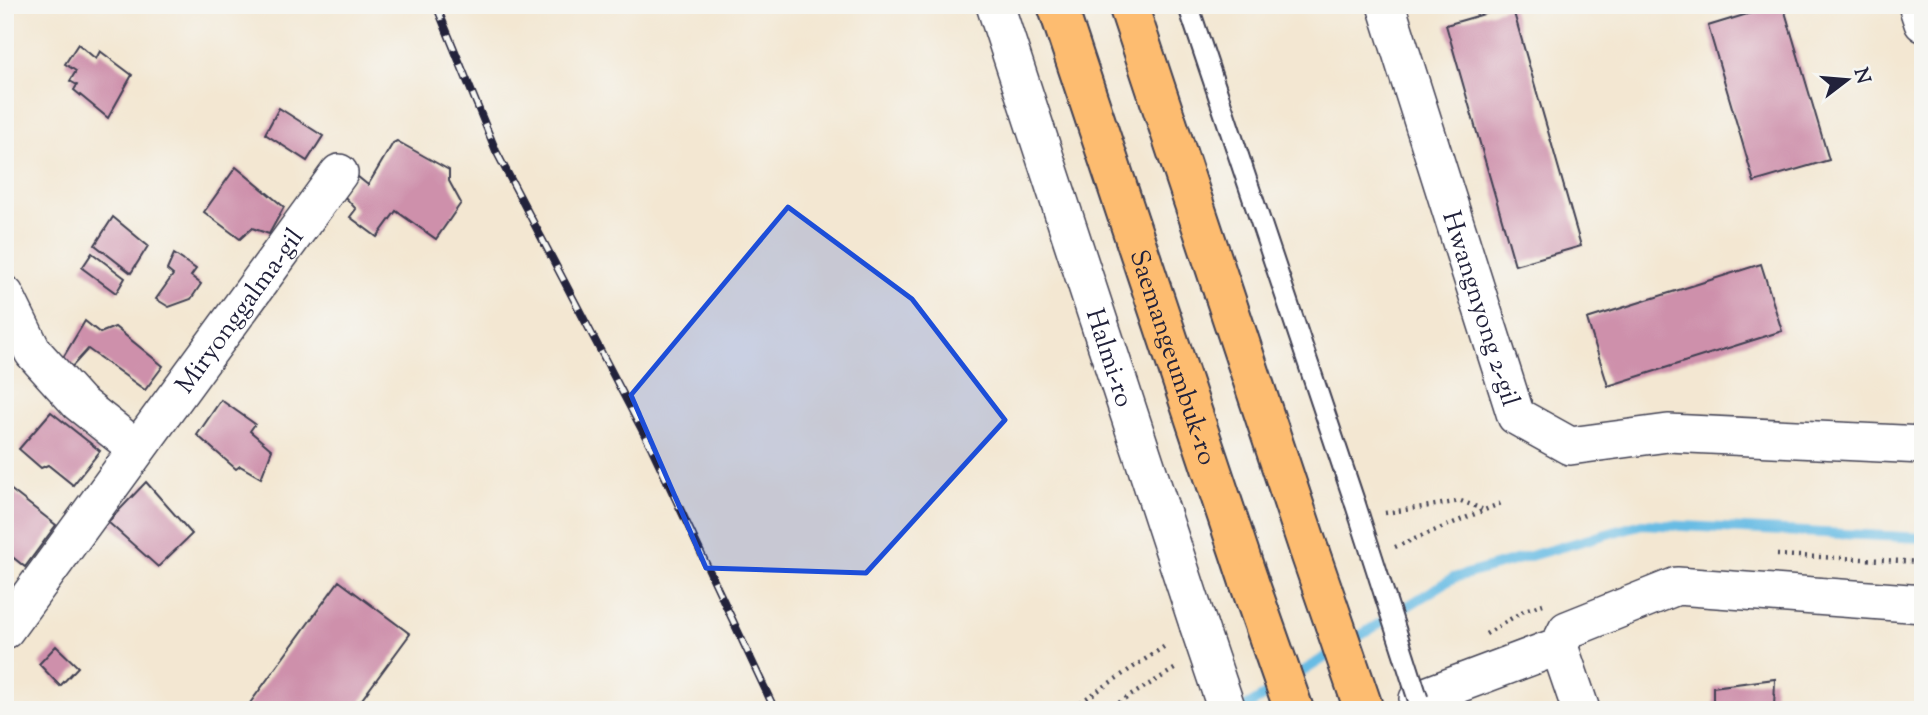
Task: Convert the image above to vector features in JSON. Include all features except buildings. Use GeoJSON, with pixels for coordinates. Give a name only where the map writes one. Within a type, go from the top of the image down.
{"type":"FeatureCollection","features":[{"type":"Feature","properties":{"kind":"highway","name":"Saemangeumbuk-ro"},"geometry":{"type":"LineString","coordinates":[[1057,5],[1294,710]]}},
{"type":"Feature","properties":{"kind":"highway"},"geometry":{"type":"LineString","coordinates":[[1128,5],[1265,422],[1364,710]]}},
{"type":"Feature","properties":{"kind":"highway"},"geometry":{"type":"LineString","coordinates":[[1148,5],[1220,237],[1265,422]]}},
{"type":"Feature","properties":{"kind":"street","name":"Halmi-ro"},"geometry":{"type":"LineString","coordinates":[[995,5],[1227,710]]}},
{"type":"Feature","properties":{"kind":"street","name":"Hwangnyong 2-gil"},"geometry":{"type":"LineString","coordinates":[[1386,5],[1516,416],[1570,446],[1668,433],[1923,445]]}},
{"type":"Feature","properties":{"kind":"street"},"geometry":{"type":"LineString","coordinates":[[1917,5],[1923,23]]}},
{"type":"Feature","properties":{"kind":"street","name":"Miryonggalma-gil"},"geometry":{"type":"LineString","coordinates":[[5,630],[339,173]]}},
{"type":"Feature","properties":{"kind":"street"},"geometry":{"type":"LineString","coordinates":[[5,295],[33,352],[79,403],[136,448]]}},
{"type":"Feature","properties":{"kind":"street"},"geometry":{"type":"LineString","coordinates":[[1420,705],[1559,646],[1567,630],[1677,586],[1923,604]]}},
{"type":"Feature","properties":{"kind":"street"},"geometry":{"type":"LineString","coordinates":[[1559,646],[1581,710]]}},
{"type":"Feature","properties":{"kind":"lane"},"geometry":{"type":"LineString","coordinates":[[1188,5],[1420,705]]}},
{"type":"Feature","properties":{"kind":"path"},"geometry":{"type":"LineString","coordinates":[[1357,510],[1461,501],[1482,509]]}},
{"type":"Feature","properties":{"kind":"path"},"geometry":{"type":"LineString","coordinates":[[1405,541],[1504,502]]}},
{"type":"Feature","properties":{"kind":"path"},"geometry":{"type":"LineString","coordinates":[[1069,710],[1198,624]]}},
{"type":"Feature","properties":{"kind":"path"},"geometry":{"type":"LineString","coordinates":[[1107,710],[1151,682]]}},
{"type":"Feature","properties":{"kind":"highlighted area"},"geometry":{"type":"Polygon","coordinates":[[[788,207],[912,299],[1005,420],[866,573],[706,568],[631,395],[788,207]]]}},
{"type":"Feature","properties":{"kind":"waterway"},"geometry":{"type":"LineString","coordinates":[[1348,643],[1453,578],[1642,524],[1923,538]]}},
{"type":"Feature","properties":{"kind":"waterway"},"geometry":{"type":"LineString","coordinates":[[1291,679],[1335,651]]}},
{"type":"Feature","properties":{"kind":"waterway"},"geometry":{"type":"LineString","coordinates":[[1241,710],[1279,687]]}},
{"type":"Feature","properties":{"kind":"railway"},"geometry":{"type":"LineString","coordinates":[[436,5],[496,151],[652,449],[775,710]]}}]}
